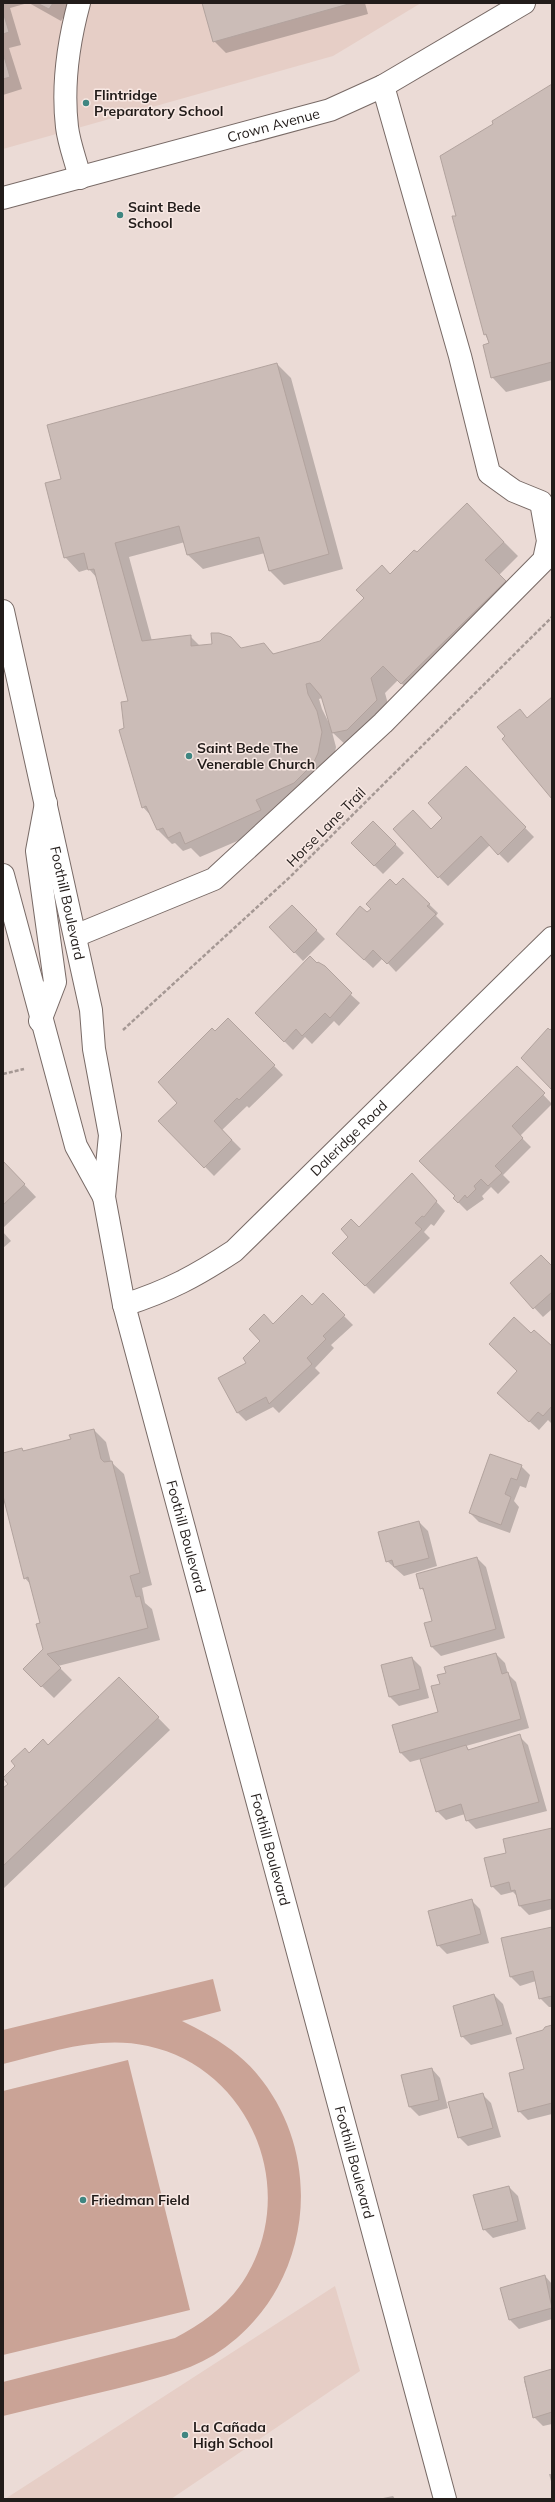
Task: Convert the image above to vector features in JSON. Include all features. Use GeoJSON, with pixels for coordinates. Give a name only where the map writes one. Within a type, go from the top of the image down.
{"type":"FeatureCollection","features":[{"type":"Feature","properties":{"kind":"main road"},"geometry":{"type":"LineString","coordinates":[[78,3],[68,43],[66,89],[67,128],[80,178]]}},
{"type":"Feature","properties":{"kind":"main road","name":"Crown Avenue"},"geometry":{"type":"LineString","coordinates":[[3,198],[330,110],[383,86],[524,3]]}},
{"type":"Feature","properties":{"kind":"main road"},"geometry":{"type":"LineString","coordinates":[[75,936],[214,879],[384,723],[544,560],[548,541],[541,502],[514,491],[489,473],[460,356],[383,86]]}},
{"type":"Feature","properties":{"kind":"main road","name":"Foothill Boulevard"},"geometry":{"type":"LineString","coordinates":[[3,611],[91,1010],[94,1049],[110,1135],[104,1197],[124,1305],[445,2499]]}},
{"type":"Feature","properties":{"kind":"main road"},"geometry":{"type":"LineString","coordinates":[[40,1021],[55,982],[37,851],[46,803]]}},
{"type":"Feature","properties":{"kind":"main road","name":"Foothill Boulevard"},"geometry":{"type":"LineString","coordinates":[[3,875],[40,1021],[76,1146],[104,1197]]}},
{"type":"Feature","properties":{"kind":"main road","name":"Daleridge Road"},"geometry":{"type":"LineString","coordinates":[[124,1305],[160,1293],[196,1276],[234,1251],[552,938]]}},
{"type":"Feature","properties":{"kind":"path","name":"Horse Lane Trail"},"geometry":{"type":"LineString","coordinates":[[119,1034],[141,1011],[290,877],[552,617]]}},
{"type":"Feature","properties":{"kind":"path"},"geometry":{"type":"LineString","coordinates":[[3,1074],[26,1068]]}},
{"type":"Feature","properties":{"kind":"shaded area","name":"Flintridge Preparatory School"},"geometry":{"type":"Polygon","coordinates":[[[3,3],[421,3],[333,56],[3,149],[3,3]]]}},
{"type":"Feature","properties":{"kind":"shaded area"},"geometry":{"type":"Polygon","coordinates":[[[213,1979],[221,2011],[182,2021],[222,2043],[241,2057],[257,2074],[280,2108],[294,2146],[301,2185],[299,2224],[289,2262],[272,2297],[247,2329],[214,2355],[203,2361],[191,2367],[153,2379],[3,2416],[3,2382],[175,2338],[206,2319],[233,2295],[247,2275],[262,2241],[268,2205],[265,2169],[255,2135],[237,2105],[213,2079],[183,2059],[148,2046],[111,2042],[75,2046],[3,2064],[3,2030],[213,1979]]]}},
{"type":"Feature","properties":{"kind":"shaded area","name":"Friedman Field"},"geometry":{"type":"Polygon","coordinates":[[[128,2060],[190,2310],[3,2355],[3,2091],[128,2060]]]}},
{"type":"Feature","properties":{"kind":"shaded area","name":"La Cañada High School"},"geometry":{"type":"Polygon","coordinates":[[[335,2286],[360,2371],[171,2499],[5,2499],[335,2286]]]}},
{"type":"Feature","properties":{"kind":"building"},"geometry":{"type":"Polygon","coordinates":[[[37,3],[53,3],[49,9],[37,3]]]}},
{"type":"Feature","properties":{"kind":"building"},"geometry":{"type":"Polygon","coordinates":[[[202,3],[352,3],[213,42],[202,3]]]}},
{"type":"Feature","properties":{"kind":"building"},"geometry":{"type":"Polygon","coordinates":[[[3,12],[9,32],[3,34],[3,12]]]}},
{"type":"Feature","properties":{"kind":"building"},"geometry":{"type":"Polygon","coordinates":[[[3,53],[10,77],[3,79],[3,53]]]}},
{"type":"Feature","properties":{"kind":"building"},"geometry":{"type":"Polygon","coordinates":[[[552,84],[552,362],[491,378],[483,345],[489,343],[486,334],[484,335],[452,216],[456,216],[440,156],[493,124],[492,121],[552,84]]]}},
{"type":"Feature","properties":{"kind":"building"},"geometry":{"type":"Polygon","coordinates":[[[277,363],[329,554],[269,571],[259,537],[187,555],[179,526],[115,543],[142,641],[191,635],[191,646],[212,644],[211,633],[219,633],[231,637],[241,648],[264,643],[273,654],[320,641],[364,598],[356,590],[382,565],[390,574],[414,550],[417,552],[467,503],[504,542],[485,560],[506,581],[401,684],[383,666],[371,678],[377,700],[347,730],[332,733],[321,696],[310,683],[306,684],[308,694],[317,711],[322,732],[318,753],[313,764],[294,783],[256,800],[261,810],[185,844],[180,832],[168,838],[163,828],[157,830],[146,806],[142,808],[119,730],[124,728],[121,702],[128,701],[94,569],[88,570],[84,553],[64,558],[45,483],[61,479],[47,425],[277,363]]]}},
{"type":"Feature","properties":{"kind":"building"},"geometry":{"type":"Polygon","coordinates":[[[552,697],[552,799],[502,739],[505,736],[497,727],[520,709],[527,718],[552,697]]]}},
{"type":"Feature","properties":{"kind":"building"},"geometry":{"type":"Polygon","coordinates":[[[466,766],[526,827],[498,855],[481,836],[438,878],[393,829],[413,810],[431,829],[442,818],[428,803],[466,766]]]}},
{"type":"Feature","properties":{"kind":"building"},"geometry":{"type":"Polygon","coordinates":[[[373,821],[396,844],[374,866],[351,843],[373,821]]]}},
{"type":"Feature","properties":{"kind":"building"},"geometry":{"type":"Polygon","coordinates":[[[403,878],[430,904],[427,906],[436,914],[387,964],[373,950],[364,960],[336,934],[360,906],[367,912],[371,909],[366,904],[390,879],[396,885],[403,878]]]}},
{"type":"Feature","properties":{"kind":"building"},"geometry":{"type":"Polygon","coordinates":[[[292,905],[317,930],[294,953],[269,927],[292,905]]]}},
{"type":"Feature","properties":{"kind":"building"},"geometry":{"type":"Polygon","coordinates":[[[310,956],[317,963],[318,962],[325,966],[352,993],[330,1018],[325,1013],[302,1036],[296,1029],[284,1042],[255,1013],[310,956]]]}},
{"type":"Feature","properties":{"kind":"building"},"geometry":{"type":"Polygon","coordinates":[[[228,1018],[275,1065],[239,1100],[237,1098],[214,1121],[232,1140],[204,1168],[158,1121],[177,1103],[158,1082],[212,1028],[215,1031],[228,1018]]]}},
{"type":"Feature","properties":{"kind":"building"},"geometry":{"type":"Polygon","coordinates":[[[548,1028],[550,1030],[552,1028],[552,1090],[521,1058],[548,1028]]]}},
{"type":"Feature","properties":{"kind":"building"},"geometry":{"type":"Polygon","coordinates":[[[517,1066],[545,1093],[512,1126],[523,1138],[495,1166],[502,1173],[488,1186],[481,1179],[474,1186],[476,1189],[467,1198],[465,1195],[458,1203],[453,1198],[455,1196],[419,1161],[517,1066]]]}},
{"type":"Feature","properties":{"kind":"building"},"geometry":{"type":"Polygon","coordinates":[[[3,1161],[25,1184],[3,1205],[3,1161]]]}},
{"type":"Feature","properties":{"kind":"building"},"geometry":{"type":"Polygon","coordinates":[[[412,1173],[437,1201],[424,1217],[422,1216],[415,1223],[422,1229],[365,1286],[332,1253],[348,1237],[341,1229],[351,1219],[359,1227],[412,1173]]]}},
{"type":"Feature","properties":{"kind":"building"},"geometry":{"type":"Polygon","coordinates":[[[541,1255],[552,1266],[552,1292],[533,1309],[510,1283],[541,1255]]]}},
{"type":"Feature","properties":{"kind":"building"},"geometry":{"type":"Polygon","coordinates":[[[323,1293],[345,1315],[323,1336],[326,1339],[307,1358],[312,1364],[269,1404],[266,1397],[237,1413],[218,1378],[246,1363],[243,1358],[260,1341],[249,1329],[264,1314],[273,1324],[302,1295],[312,1305],[323,1293]]]}},
{"type":"Feature","properties":{"kind":"building"},"geometry":{"type":"Polygon","coordinates":[[[514,1317],[531,1333],[534,1330],[552,1346],[552,1406],[543,1416],[538,1412],[529,1422],[497,1393],[517,1371],[489,1344],[514,1317]]]}},
{"type":"Feature","properties":{"kind":"building"},"geometry":{"type":"Polygon","coordinates":[[[94,1429],[101,1459],[104,1462],[112,1461],[140,1573],[130,1576],[136,1597],[140,1596],[148,1628],[47,1654],[61,1668],[41,1687],[23,1669],[43,1649],[36,1624],[40,1623],[28,1577],[24,1579],[3,1496],[3,1453],[22,1448],[23,1451],[71,1439],[69,1435],[94,1429]]]}},
{"type":"Feature","properties":{"kind":"building"},"geometry":{"type":"Polygon","coordinates":[[[490,1454],[522,1465],[517,1480],[511,1478],[505,1494],[511,1497],[501,1525],[469,1513],[490,1454]]]}},
{"type":"Feature","properties":{"kind":"building"},"geometry":{"type":"Polygon","coordinates":[[[419,1521],[429,1558],[394,1567],[392,1560],[386,1562],[378,1532],[419,1521]]]}},
{"type":"Feature","properties":{"kind":"building"},"geometry":{"type":"Polygon","coordinates":[[[477,1557],[496,1629],[431,1647],[424,1623],[432,1621],[423,1588],[420,1589],[416,1574],[477,1557]]]}},
{"type":"Feature","properties":{"kind":"building"},"geometry":{"type":"Polygon","coordinates":[[[496,1653],[502,1674],[508,1672],[521,1719],[400,1753],[392,1725],[438,1712],[431,1686],[440,1684],[437,1675],[446,1673],[444,1667],[496,1653]]]}},
{"type":"Feature","properties":{"kind":"building"},"geometry":{"type":"Polygon","coordinates":[[[412,1657],[420,1689],[389,1697],[381,1665],[412,1657]]]}},
{"type":"Feature","properties":{"kind":"building"},"geometry":{"type":"Polygon","coordinates":[[[119,1677],[159,1717],[3,1866],[3,1788],[8,1784],[3,1778],[15,1766],[11,1761],[25,1748],[29,1753],[43,1739],[48,1745],[119,1677]]]}},
{"type":"Feature","properties":{"kind":"building"},"geometry":{"type":"Polygon","coordinates":[[[520,1734],[539,1802],[466,1821],[461,1804],[436,1812],[420,1759],[466,1745],[468,1750],[520,1734]]]}},
{"type":"Feature","properties":{"kind":"building"},"geometry":{"type":"Polygon","coordinates":[[[552,1828],[552,1899],[519,1906],[515,1890],[511,1891],[509,1882],[491,1887],[484,1858],[506,1853],[503,1839],[552,1828]]]}},
{"type":"Feature","properties":{"kind":"building"},"geometry":{"type":"Polygon","coordinates":[[[472,1899],[481,1934],[437,1946],[428,1911],[472,1899]]]}},
{"type":"Feature","properties":{"kind":"building"},"geometry":{"type":"Polygon","coordinates":[[[552,1927],[552,1996],[539,1999],[533,1971],[510,1977],[501,1938],[552,1927]]]}},
{"type":"Feature","properties":{"kind":"building"},"geometry":{"type":"Polygon","coordinates":[[[494,1994],[503,2025],[461,2037],[453,2006],[494,1994]]]}},
{"type":"Feature","properties":{"kind":"building"},"geometry":{"type":"Polygon","coordinates":[[[552,2025],[552,2103],[518,2112],[509,2073],[524,2069],[516,2038],[543,2030],[545,2027],[552,2025]]]}},
{"type":"Feature","properties":{"kind":"building"},"geometry":{"type":"Polygon","coordinates":[[[432,2068],[439,2100],[409,2107],[401,2075],[432,2068]]]}},
{"type":"Feature","properties":{"kind":"building"},"geometry":{"type":"Polygon","coordinates":[[[483,2093],[493,2128],[458,2138],[448,2102],[483,2093]]]}},
{"type":"Feature","properties":{"kind":"building"},"geometry":{"type":"Polygon","coordinates":[[[509,2186],[518,2221],[483,2230],[473,2195],[509,2186]]]}},
{"type":"Feature","properties":{"kind":"building"},"geometry":{"type":"Polygon","coordinates":[[[545,2275],[552,2308],[509,2320],[500,2288],[545,2275]]]}},
{"type":"Feature","properties":{"kind":"building"},"geometry":{"type":"Polygon","coordinates":[[[552,2369],[552,2412],[533,2418],[524,2377],[552,2369]]]}},
{"type":"Feature","properties":{"kind":"place","name":"Flintridge Preparatory School"},"geometry":{"type":"Point","coordinates":[86,103]}},
{"type":"Feature","properties":{"kind":"place","name":"Saint Bede School"},"geometry":{"type":"Point","coordinates":[120,215]}},
{"type":"Feature","properties":{"kind":"place","name":"Saint Bede The Venerable Church"},"geometry":{"type":"Point","coordinates":[189,756]}},
{"type":"Feature","properties":{"kind":"place","name":"Friedman Field"},"geometry":{"type":"Point","coordinates":[83,2200]}},
{"type":"Feature","properties":{"kind":"place","name":"La Cañada High School"},"geometry":{"type":"Point","coordinates":[185,2435]}}]}
